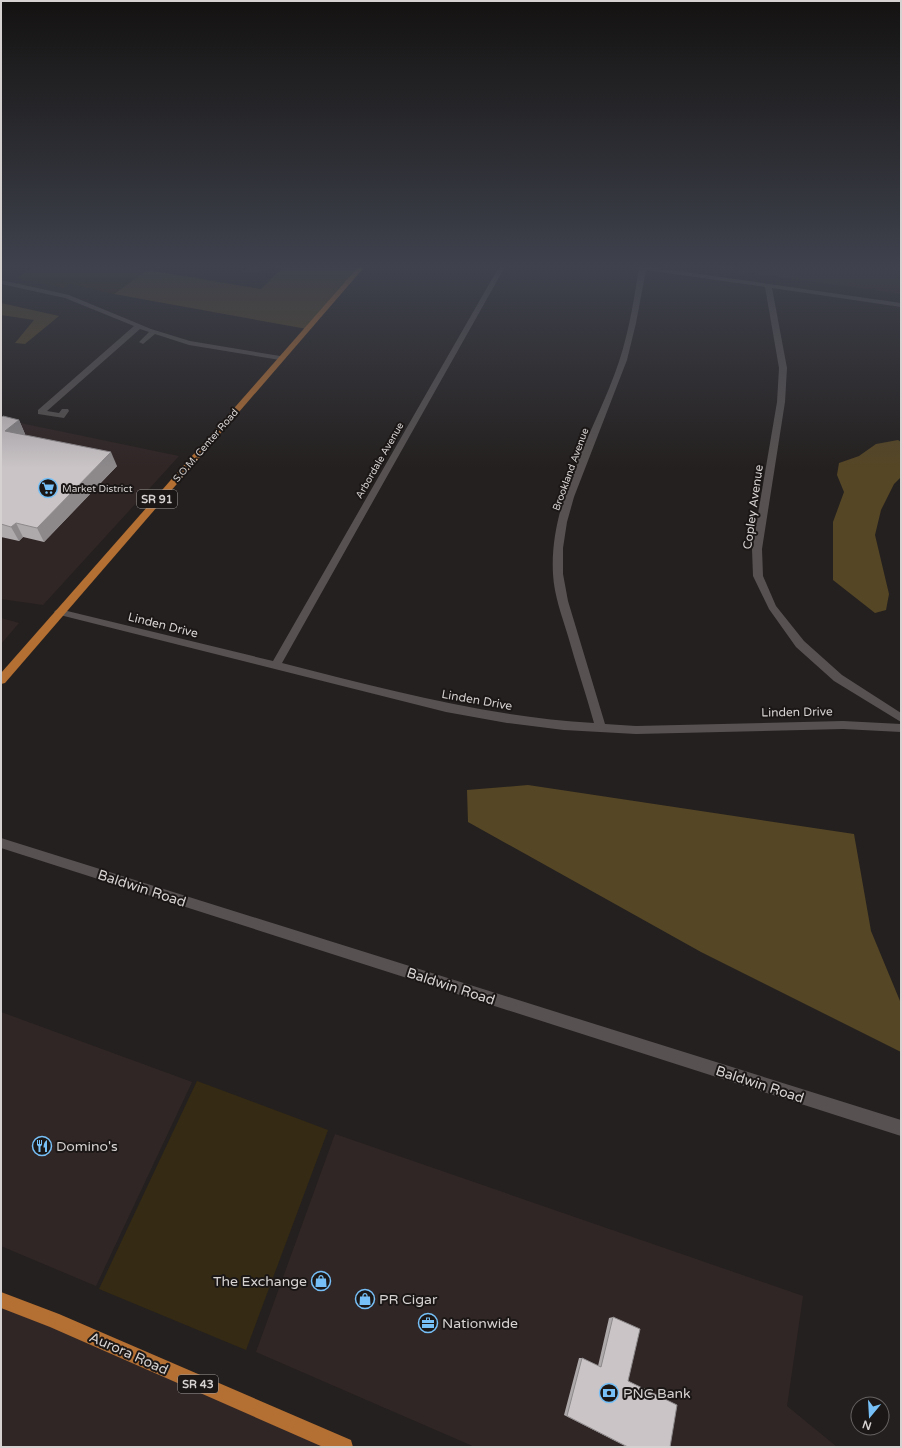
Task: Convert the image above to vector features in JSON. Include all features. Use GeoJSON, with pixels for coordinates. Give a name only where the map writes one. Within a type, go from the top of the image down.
{"type":"FeatureCollection","features":[{"type":"Feature","properties":{"kind":"main road","name":"S.O.M. Center Road"},"geometry":{"type":"LineString","coordinates":[[1,680],[303,333]]}},
{"type":"Feature","properties":{"kind":"main road","name":"Aurora Road"},"geometry":{"type":"LineString","coordinates":[[1,1300],[53,1320],[344,1447]]}},
{"type":"Feature","properties":{"kind":"street"},"geometry":{"type":"LineString","coordinates":[[65,411],[61,416],[41,412],[131,333]]}},
{"type":"Feature","properties":{"kind":"street"},"geometry":{"type":"LineString","coordinates":[[143,342],[153,333]]}},
{"type":"Feature","properties":{"kind":"street"},"geometry":{"type":"LineString","coordinates":[[156,333],[189,343],[280,358]]}},
{"type":"Feature","properties":{"kind":"street","name":"Arbordale Avenue"},"geometry":{"type":"LineString","coordinates":[[275,666],[465,333]]}},
{"type":"Feature","properties":{"kind":"street","name":"Brookland Avenue"},"geometry":{"type":"LineString","coordinates":[[601,728],[565,608],[558,574],[558,547],[564,515],[575,483],[619,373],[631,333]]}},
{"type":"Feature","properties":{"kind":"street","name":"Copley Avenue"},"geometry":{"type":"LineString","coordinates":[[778,333],[783,368],[781,402],[757,549],[758,576],[772,607],[800,644],[838,678],[901,718]]}},
{"type":"Feature","properties":{"kind":"street","name":"Linden Drive"},"geometry":{"type":"LineString","coordinates":[[59,612],[446,708],[507,719],[557,725],[601,728],[700,729],[754,726],[843,725],[901,728]]}},
{"type":"Feature","properties":{"kind":"street","name":"Baldwin Road"},"geometry":{"type":"LineString","coordinates":[[1,844],[901,1128]]}},
{"type":"Feature","properties":{"kind":"shaded area"},"geometry":{"type":"Polygon","coordinates":[[[24,333],[39,333],[25,344],[15,343],[24,333]]]}},
{"type":"Feature","properties":{"kind":"shaded area"},"geometry":{"type":"Polygon","coordinates":[[[1,419],[179,456],[43,605],[1,599],[1,419]]]}},
{"type":"Feature","properties":{"kind":"shaded area"},"geometry":{"type":"Polygon","coordinates":[[[898,440],[901,442],[901,477],[894,484],[881,510],[875,535],[889,594],[886,610],[875,613],[833,580],[833,522],[844,492],[837,475],[839,463],[859,456],[876,444],[898,440]]]}},
{"type":"Feature","properties":{"kind":"shaded area"},"geometry":{"type":"Polygon","coordinates":[[[1,618],[19,623],[1,644],[1,618]]]}},
{"type":"Feature","properties":{"kind":"shaded area"},"geometry":{"type":"Polygon","coordinates":[[[528,785],[854,834],[871,931],[900,1001],[901,1052],[701,952],[468,822],[467,790],[528,785]]]}},
{"type":"Feature","properties":{"kind":"shaded area"},"geometry":{"type":"Polygon","coordinates":[[[1,1012],[192,1082],[96,1286],[1,1246],[1,1012]]]}},
{"type":"Feature","properties":{"kind":"shaded area"},"geometry":{"type":"Polygon","coordinates":[[[197,1081],[328,1130],[246,1350],[99,1289],[197,1081]]]}},
{"type":"Feature","properties":{"kind":"shaded area"},"geometry":{"type":"Polygon","coordinates":[[[335,1134],[803,1296],[787,1406],[837,1447],[475,1447],[256,1352],[335,1134]]]}},
{"type":"Feature","properties":{"kind":"shaded area"},"geometry":{"type":"Polygon","coordinates":[[[1,1300],[344,1447],[1,1447],[1,1300]]]}},
{"type":"Feature","properties":{"kind":"building","name":"Market District"},"geometry":{"type":"Polygon","coordinates":[[[3,416],[19,420],[5,431],[111,452],[37,528],[16,523],[11,527],[1,524],[1,418],[3,416]]]}},
{"type":"Feature","properties":{"kind":"building","name":"PNC Bank"},"geometry":{"type":"Polygon","coordinates":[[[613,1317],[640,1329],[628,1381],[677,1405],[670,1447],[628,1447],[567,1416],[582,1358],[601,1367],[613,1317]]]}},
{"type":"Feature","properties":{"kind":"place","name":"Market District"},"geometry":{"type":"Point","coordinates":[48,488]}},
{"type":"Feature","properties":{"kind":"place","name":"Domino's"},"geometry":{"type":"Point","coordinates":[42,1146]}},
{"type":"Feature","properties":{"kind":"place","name":"The Exchange"},"geometry":{"type":"Point","coordinates":[321,1281]}},
{"type":"Feature","properties":{"kind":"place","name":"PR Cigar"},"geometry":{"type":"Point","coordinates":[365,1299]}},
{"type":"Feature","properties":{"kind":"place","name":"Nationwide"},"geometry":{"type":"Point","coordinates":[428,1323]}},
{"type":"Feature","properties":{"kind":"place","name":"PNC Bank"},"geometry":{"type":"Point","coordinates":[609,1393]}}]}
